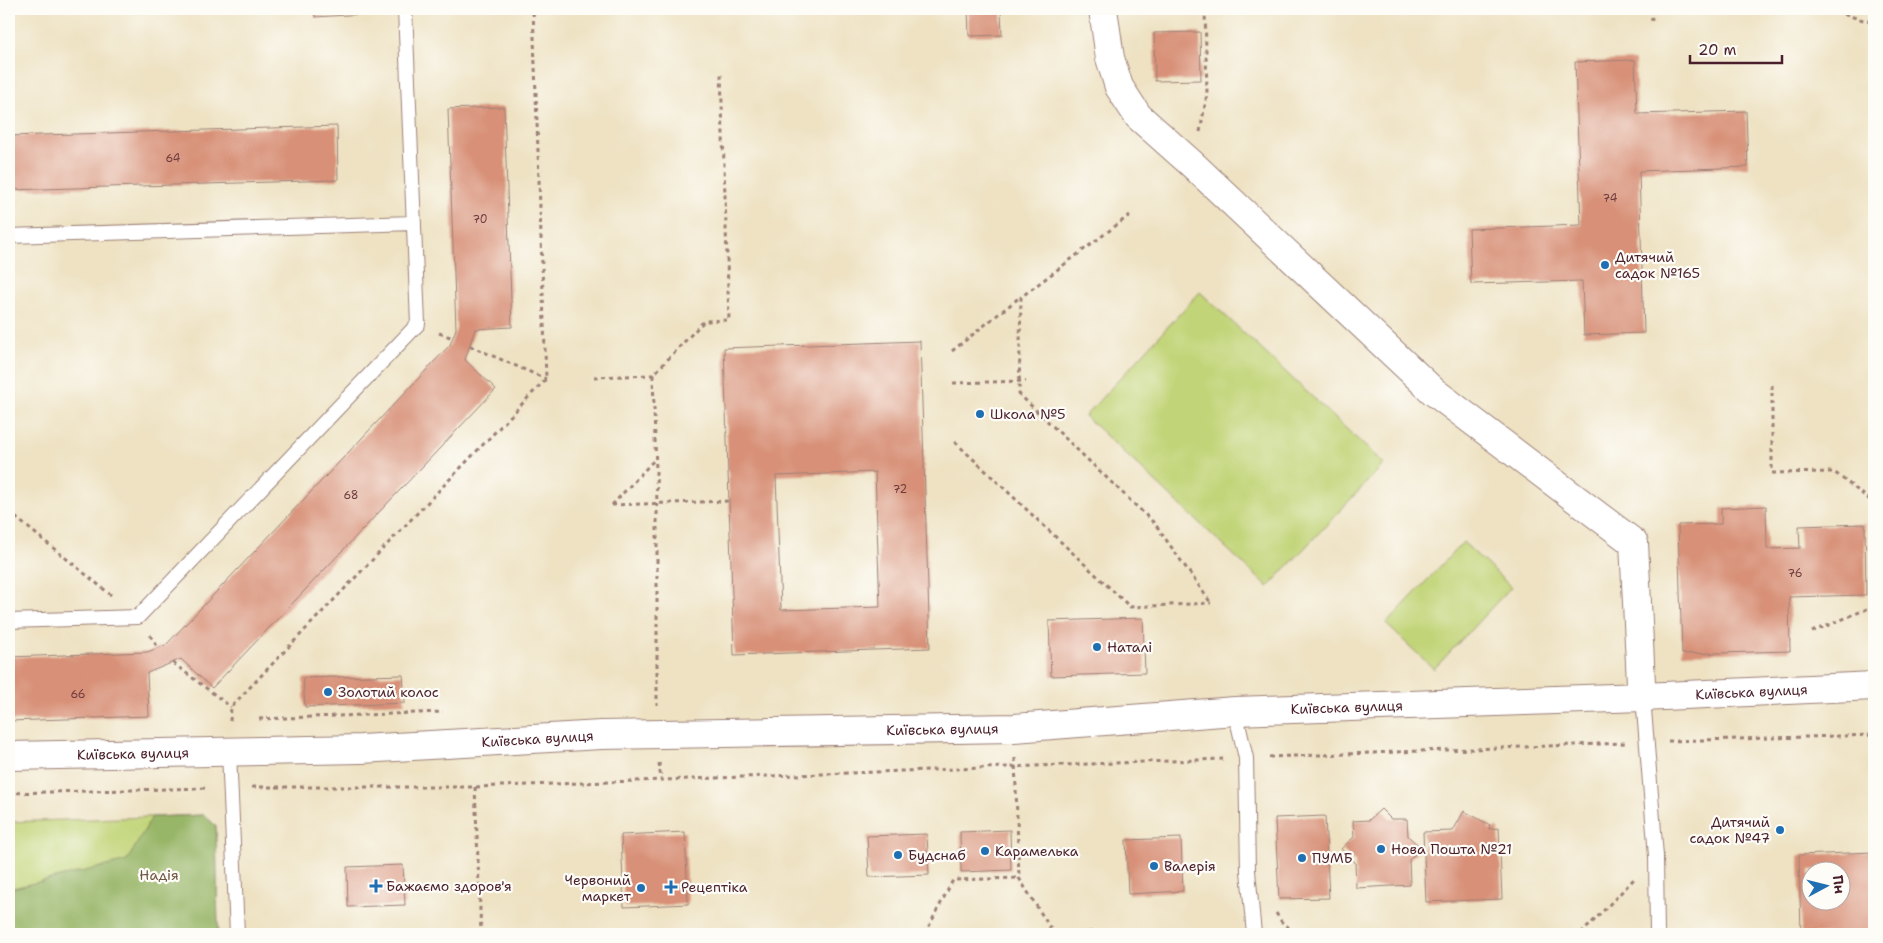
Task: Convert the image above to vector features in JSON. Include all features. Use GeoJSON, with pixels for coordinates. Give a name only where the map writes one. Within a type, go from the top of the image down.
{"type":"FeatureCollection","features":[{"type":"Feature","properties":{"kind":"street"},"geometry":{"type":"LineString","coordinates":[[1103,9],[1110,58],[1119,87],[1138,116],[1192,164],[1433,391],[1634,543],[1640,683],[1643,697]]}},
{"type":"Feature","properties":{"kind":"street","name":"Київська вулиця"},"geometry":{"type":"LineString","coordinates":[[9,756],[361,750],[601,735],[1014,728],[1235,711],[1643,697],[1874,686]]}},
{"type":"Feature","properties":{"kind":"lane"},"geometry":{"type":"LineString","coordinates":[[9,622],[138,617],[418,324],[406,9]]}},
{"type":"Feature","properties":{"kind":"lane"},"geometry":{"type":"LineString","coordinates":[[9,236],[414,223]]}},
{"type":"Feature","properties":{"kind":"lane"},"geometry":{"type":"LineString","coordinates":[[1643,697],[1656,856],[1657,934]]}},
{"type":"Feature","properties":{"kind":"lane"},"geometry":{"type":"LineString","coordinates":[[1235,711],[1246,758],[1248,871],[1254,934]]}},
{"type":"Feature","properties":{"kind":"lane"},"geometry":{"type":"LineString","coordinates":[[229,752],[237,934]]}},
{"type":"Feature","properties":{"kind":"path"},"geometry":{"type":"LineString","coordinates":[[173,663],[231,707],[546,379],[532,9]]}},
{"type":"Feature","properties":{"kind":"path"},"geometry":{"type":"LineString","coordinates":[[1192,164],[1207,94],[1205,9]]}},
{"type":"Feature","properties":{"kind":"path"},"geometry":{"type":"LineString","coordinates":[[1651,9],[1652,22]]}},
{"type":"Feature","properties":{"kind":"path"},"geometry":{"type":"LineString","coordinates":[[1838,9],[1846,15],[1874,23]]}},
{"type":"Feature","properties":{"kind":"path"},"geometry":{"type":"LineString","coordinates":[[661,780],[657,735],[657,504],[653,375],[704,320],[729,320],[721,74]]}},
{"type":"Feature","properties":{"kind":"path"},"geometry":{"type":"LineString","coordinates":[[952,351],[1130,215]]}},
{"type":"Feature","properties":{"kind":"path"},"geometry":{"type":"LineString","coordinates":[[955,442],[1130,606],[1211,603],[1155,524],[1019,394],[1021,297]]}},
{"type":"Feature","properties":{"kind":"path"},"geometry":{"type":"LineString","coordinates":[[470,346],[546,379]]}},
{"type":"Feature","properties":{"kind":"path"},"geometry":{"type":"LineString","coordinates":[[594,377],[653,375]]}},
{"type":"Feature","properties":{"kind":"path"},"geometry":{"type":"LineString","coordinates":[[953,383],[1026,381]]}},
{"type":"Feature","properties":{"kind":"path"},"geometry":{"type":"LineString","coordinates":[[1772,385],[1772,473],[1834,472],[1874,504]]}},
{"type":"Feature","properties":{"kind":"path"},"geometry":{"type":"LineString","coordinates":[[656,459],[612,506],[729,501]]}},
{"type":"Feature","properties":{"kind":"path"},"geometry":{"type":"LineString","coordinates":[[9,512],[138,617]]}},
{"type":"Feature","properties":{"kind":"path"},"geometry":{"type":"LineString","coordinates":[[1812,632],[1874,606]]}},
{"type":"Feature","properties":{"kind":"path"},"geometry":{"type":"LineString","coordinates":[[250,719],[444,712]]}},
{"type":"Feature","properties":{"kind":"path"},"geometry":{"type":"LineString","coordinates":[[220,720],[240,720]]}},
{"type":"Feature","properties":{"kind":"path"},"geometry":{"type":"LineString","coordinates":[[1014,728],[1019,878],[1054,934]]}},
{"type":"Feature","properties":{"kind":"path"},"geometry":{"type":"LineString","coordinates":[[9,793],[231,787],[475,787],[1874,734]]}},
{"type":"Feature","properties":{"kind":"path"},"geometry":{"type":"LineString","coordinates":[[475,787],[480,934]]}},
{"type":"Feature","properties":{"kind":"path"},"geometry":{"type":"LineString","coordinates":[[1580,934],[1656,856]]}},
{"type":"Feature","properties":{"kind":"path"},"geometry":{"type":"LineString","coordinates":[[925,934],[953,880],[1019,878]]}},
{"type":"Feature","properties":{"kind":"path"},"geometry":{"type":"LineString","coordinates":[[1283,924],[1300,934]]}},
{"type":"Feature","properties":{"kind":"path"},"geometry":{"type":"LineString","coordinates":[[1040,934],[1143,934]]}},
{"type":"Feature","properties":{"kind":"green space"},"geometry":{"type":"Polygon","coordinates":[[[1200,292],[1384,464],[1268,587],[1085,416],[1200,292]]]}},
{"type":"Feature","properties":{"kind":"green space"},"geometry":{"type":"Polygon","coordinates":[[[1463,542],[1511,587],[1434,669],[1386,624],[1463,542]]]}},
{"type":"Feature","properties":{"kind":"green space","name":"Надія"},"geometry":{"type":"Polygon","coordinates":[[[204,815],[216,826],[218,934],[9,934],[9,822],[204,815]]]}},
{"type":"Feature","properties":{"kind":"green space","name":"Надія"},"geometry":{"type":"Polygon","coordinates":[[[204,815],[216,826],[218,934],[9,934],[13,888],[127,861],[152,817],[204,815]]]}},
{"type":"Feature","properties":{"kind":"building"},"geometry":{"type":"Polygon","coordinates":[[[314,9],[364,9],[364,14],[315,17],[314,9]]]}},
{"type":"Feature","properties":{"kind":"building"},"geometry":{"type":"Polygon","coordinates":[[[968,9],[1001,9],[1002,35],[969,36],[968,9]]]}},
{"type":"Feature","properties":{"kind":"building"},"geometry":{"type":"Polygon","coordinates":[[[1200,32],[1201,80],[1155,81],[1154,33],[1200,32]]]}},
{"type":"Feature","properties":{"kind":"building"},"geometry":{"type":"Polygon","coordinates":[[[1635,60],[1637,114],[1746,111],[1748,167],[1639,171],[1644,333],[1584,335],[1582,281],[1471,284],[1469,229],[1581,225],[1575,62],[1635,60]]]}},
{"type":"Feature","properties":{"kind":"building"},"geometry":{"type":"Polygon","coordinates":[[[504,107],[512,327],[475,329],[465,360],[496,389],[212,688],[181,659],[147,673],[149,716],[9,721],[9,657],[147,652],[166,645],[450,345],[456,329],[448,109],[504,107]]]}},
{"type":"Feature","properties":{"kind":"building"},"geometry":{"type":"Polygon","coordinates":[[[337,126],[338,180],[9,190],[9,136],[337,126]]]}},
{"type":"Feature","properties":{"kind":"building"},"geometry":{"type":"Polygon","coordinates":[[[920,341],[930,648],[734,655],[724,348],[920,341]],[[875,472],[776,476],[781,610],[880,607],[875,472]]]}},
{"type":"Feature","properties":{"kind":"building"},"geometry":{"type":"Polygon","coordinates":[[[1766,506],[1767,549],[1800,548],[1799,526],[1865,524],[1866,595],[1789,597],[1790,651],[1682,654],[1678,525],[1721,524],[1721,508],[1766,506]]]}},
{"type":"Feature","properties":{"kind":"building"},"geometry":{"type":"Polygon","coordinates":[[[1143,618],[1145,673],[1051,676],[1049,621],[1143,618]]]}},
{"type":"Feature","properties":{"kind":"building"},"geometry":{"type":"Polygon","coordinates":[[[403,675],[405,703],[305,707],[303,678],[403,675]]]}},
{"type":"Feature","properties":{"kind":"building"},"geometry":{"type":"Polygon","coordinates":[[[1381,809],[1391,819],[1407,819],[1408,836],[1421,848],[1409,860],[1410,885],[1356,888],[1355,862],[1341,849],[1354,837],[1353,821],[1369,820],[1381,809]]]}},
{"type":"Feature","properties":{"kind":"building"},"geometry":{"type":"Polygon","coordinates":[[[1464,811],[1490,825],[1489,829],[1499,828],[1502,899],[1426,902],[1423,832],[1453,831],[1464,811]]]}},
{"type":"Feature","properties":{"kind":"building"},"geometry":{"type":"Polygon","coordinates":[[[1325,816],[1329,898],[1279,899],[1275,818],[1325,816]]]}},
{"type":"Feature","properties":{"kind":"building"},"geometry":{"type":"Polygon","coordinates":[[[1010,830],[1011,870],[961,872],[960,832],[1010,830]]]}},
{"type":"Feature","properties":{"kind":"building"},"geometry":{"type":"Polygon","coordinates":[[[685,832],[688,904],[624,907],[621,835],[685,832]]]}},
{"type":"Feature","properties":{"kind":"building"},"geometry":{"type":"Polygon","coordinates":[[[927,834],[929,875],[869,877],[867,836],[927,834]]]}},
{"type":"Feature","properties":{"kind":"building"},"geometry":{"type":"Polygon","coordinates":[[[1181,838],[1183,891],[1128,894],[1126,840],[1181,838]]]}},
{"type":"Feature","properties":{"kind":"building"},"geometry":{"type":"Polygon","coordinates":[[[1874,852],[1874,934],[1801,934],[1800,910],[1850,910],[1850,860],[1800,860],[1800,894],[1799,855],[1874,852]]]}},
{"type":"Feature","properties":{"kind":"building"},"geometry":{"type":"Polygon","coordinates":[[[403,865],[405,905],[348,907],[347,867],[403,865]]]}},
{"type":"Feature","properties":{"kind":"place","name":"Дитячий садок №165"},"geometry":{"type":"Point","coordinates":[1605,265]}},
{"type":"Feature","properties":{"kind":"place","name":"Школа №5"},"geometry":{"type":"Point","coordinates":[980,414]}},
{"type":"Feature","properties":{"kind":"place","name":"Наталі"},"geometry":{"type":"Point","coordinates":[1097,647]}},
{"type":"Feature","properties":{"kind":"place","name":"Золотий колос"},"geometry":{"type":"Point","coordinates":[328,692]}},
{"type":"Feature","properties":{"kind":"place","name":"Дитячий садок №47"},"geometry":{"type":"Point","coordinates":[1780,830]}},
{"type":"Feature","properties":{"kind":"place","name":"Нова Пошта №21"},"geometry":{"type":"Point","coordinates":[1381,849]}},
{"type":"Feature","properties":{"kind":"place","name":"Карамелька"},"geometry":{"type":"Point","coordinates":[985,851]}},
{"type":"Feature","properties":{"kind":"place","name":"Будснаб"},"geometry":{"type":"Point","coordinates":[898,855]}},
{"type":"Feature","properties":{"kind":"place","name":"ПУМБ"},"geometry":{"type":"Point","coordinates":[1302,858]}},
{"type":"Feature","properties":{"kind":"place","name":"Валерія"},"geometry":{"type":"Point","coordinates":[1154,866]}},
{"type":"Feature","properties":{"kind":"place","name":"Бажаємо здоров'я"},"geometry":{"type":"Point","coordinates":[376,886]}},
{"type":"Feature","properties":{"kind":"place","name":"Рецептіка"},"geometry":{"type":"Point","coordinates":[671,887]}},
{"type":"Feature","properties":{"kind":"place","name":"Червоний маркет"},"geometry":{"type":"Point","coordinates":[641,888]}}]}
